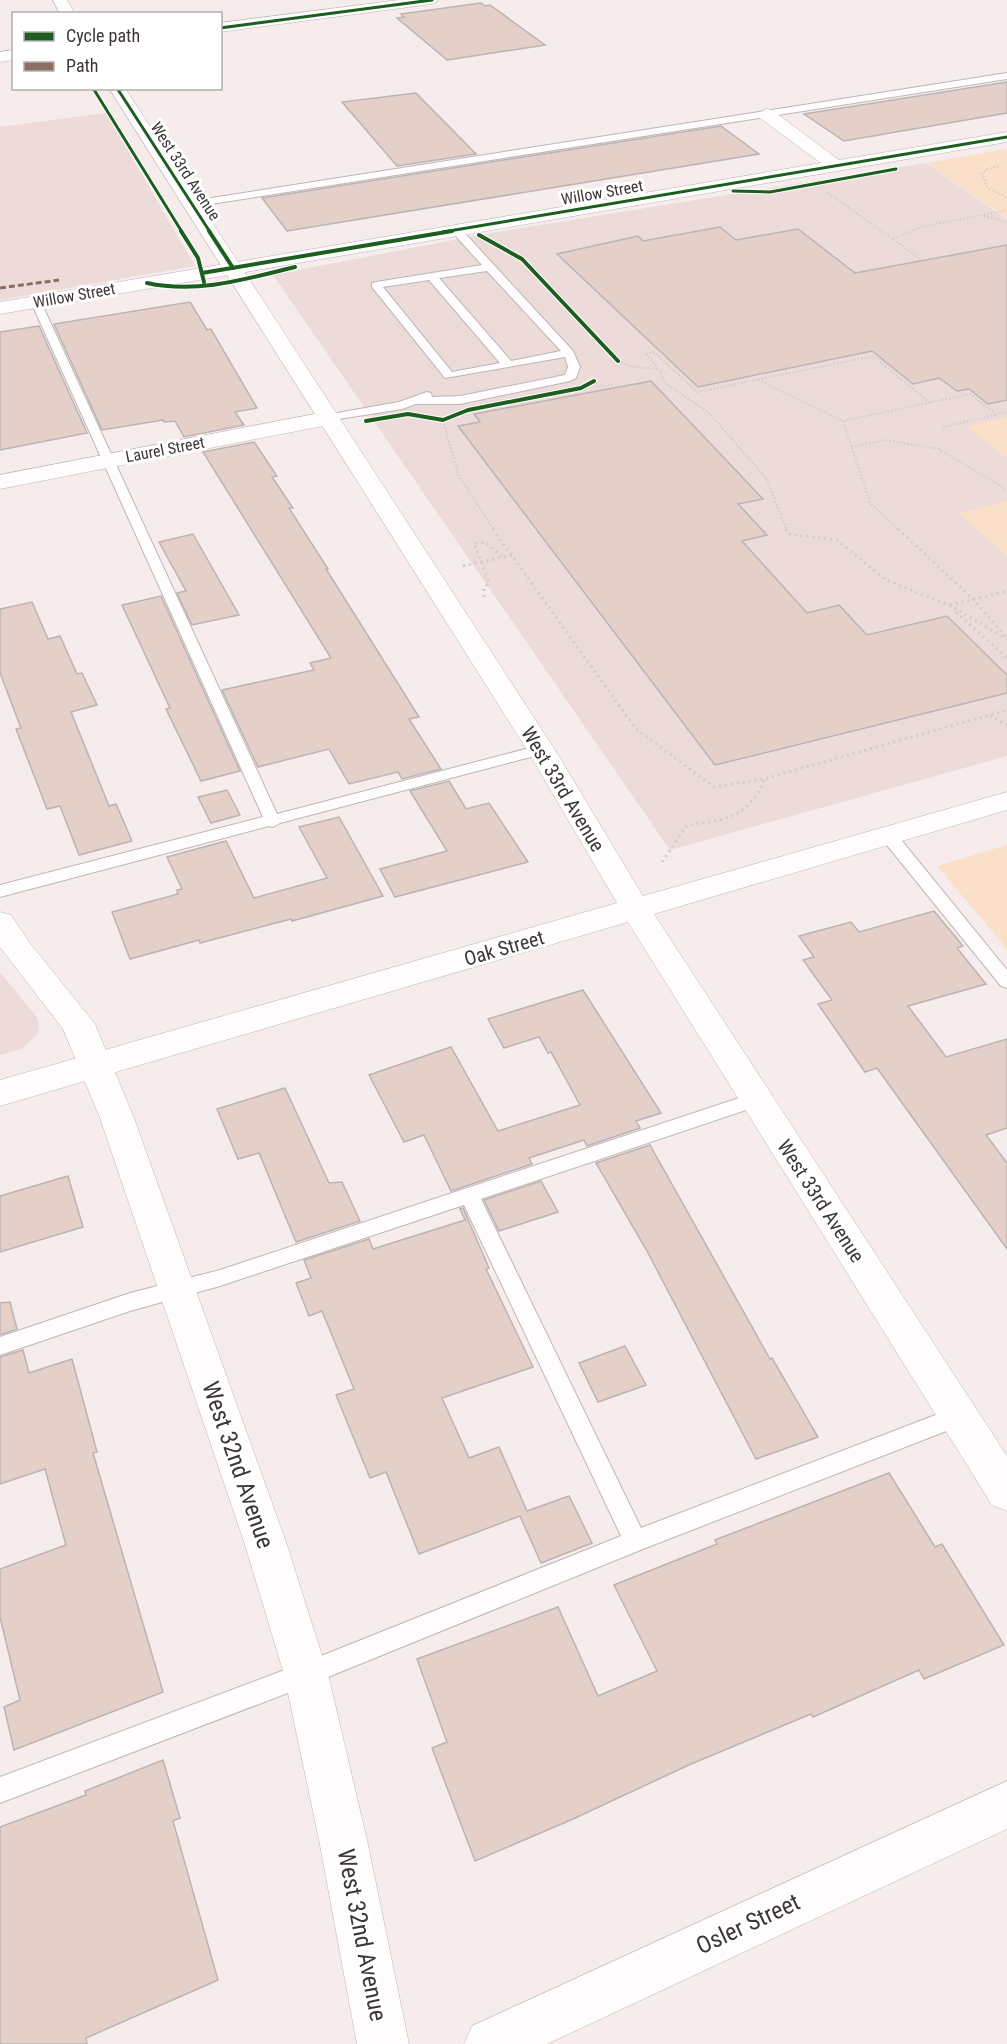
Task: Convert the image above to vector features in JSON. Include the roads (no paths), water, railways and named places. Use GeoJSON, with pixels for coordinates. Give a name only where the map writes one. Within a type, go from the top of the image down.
{"type":"FeatureCollection","features":[{"type":"Feature","properties":{"kind":"street"},"geometry":{"type":"LineString","coordinates":[[222,28],[432,0]]}},
{"type":"Feature","properties":{"kind":"street","name":"West 33rd Avenue"},"geometry":{"type":"LineString","coordinates":[[118,90],[541,750],[636,910],[1007,1492]]}},
{"type":"Feature","properties":{"kind":"street"},"geometry":{"type":"LineString","coordinates":[[766,114],[836,166]]}},
{"type":"Feature","properties":{"kind":"street","name":"Willow Street"},"geometry":{"type":"LineString","coordinates":[[0,308],[1007,137]]}},
{"type":"Feature","properties":{"kind":"street","name":"Laurel Street"},"geometry":{"type":"LineString","coordinates":[[0,482],[330,418]]}},
{"type":"Feature","properties":{"kind":"street","name":"Oak Street"},"geometry":{"type":"LineString","coordinates":[[0,1093],[1007,801]]}},
{"type":"Feature","properties":{"kind":"street","name":"West 32nd Avenue"},"geometry":{"type":"LineString","coordinates":[[0,923],[18,950],[78,1024],[117,1118],[265,1542],[306,1674],[343,1840],[383,2044]]}},
{"type":"Feature","properties":{"kind":"street","name":"Osler Street"},"geometry":{"type":"LineString","coordinates":[[490,2044],[1007,1804]]}},
{"type":"Feature","properties":{"kind":"lane"},"geometry":{"type":"LineString","coordinates":[[192,204],[1007,76]]}},
{"type":"Feature","properties":{"kind":"lane"},"geometry":{"type":"LineString","coordinates":[[330,418],[418,400],[460,399],[570,378],[574,367],[569,353],[456,230]]}},
{"type":"Feature","properties":{"kind":"lane"},"geometry":{"type":"LineString","coordinates":[[449,376],[376,285],[490,267]]}},
{"type":"Feature","properties":{"kind":"lane"},"geometry":{"type":"LineString","coordinates":[[430,276],[508,365]]}},
{"type":"Feature","properties":{"kind":"lane"},"geometry":{"type":"LineString","coordinates":[[36,302],[273,822]]}},
{"type":"Feature","properties":{"kind":"lane"},"geometry":{"type":"LineString","coordinates":[[449,376],[569,353]]}},
{"type":"Feature","properties":{"kind":"lane"},"geometry":{"type":"LineString","coordinates":[[418,400],[443,389],[449,376]]}},
{"type":"Feature","properties":{"kind":"lane"},"geometry":{"type":"LineString","coordinates":[[0,891],[273,822],[541,750]]}},
{"type":"Feature","properties":{"kind":"lane"},"geometry":{"type":"LineString","coordinates":[[888,835],[1007,982]]}},
{"type":"Feature","properties":{"kind":"lane"},"geometry":{"type":"LineString","coordinates":[[0,1346],[176,1288],[220,1278],[757,1099]]}},
{"type":"Feature","properties":{"kind":"lane"},"geometry":{"type":"LineString","coordinates":[[468,1195],[634,1542]]}},
{"type":"Feature","properties":{"kind":"lane"},"geometry":{"type":"LineString","coordinates":[[0,1790],[306,1674],[634,1542],[959,1416]]}}]}
